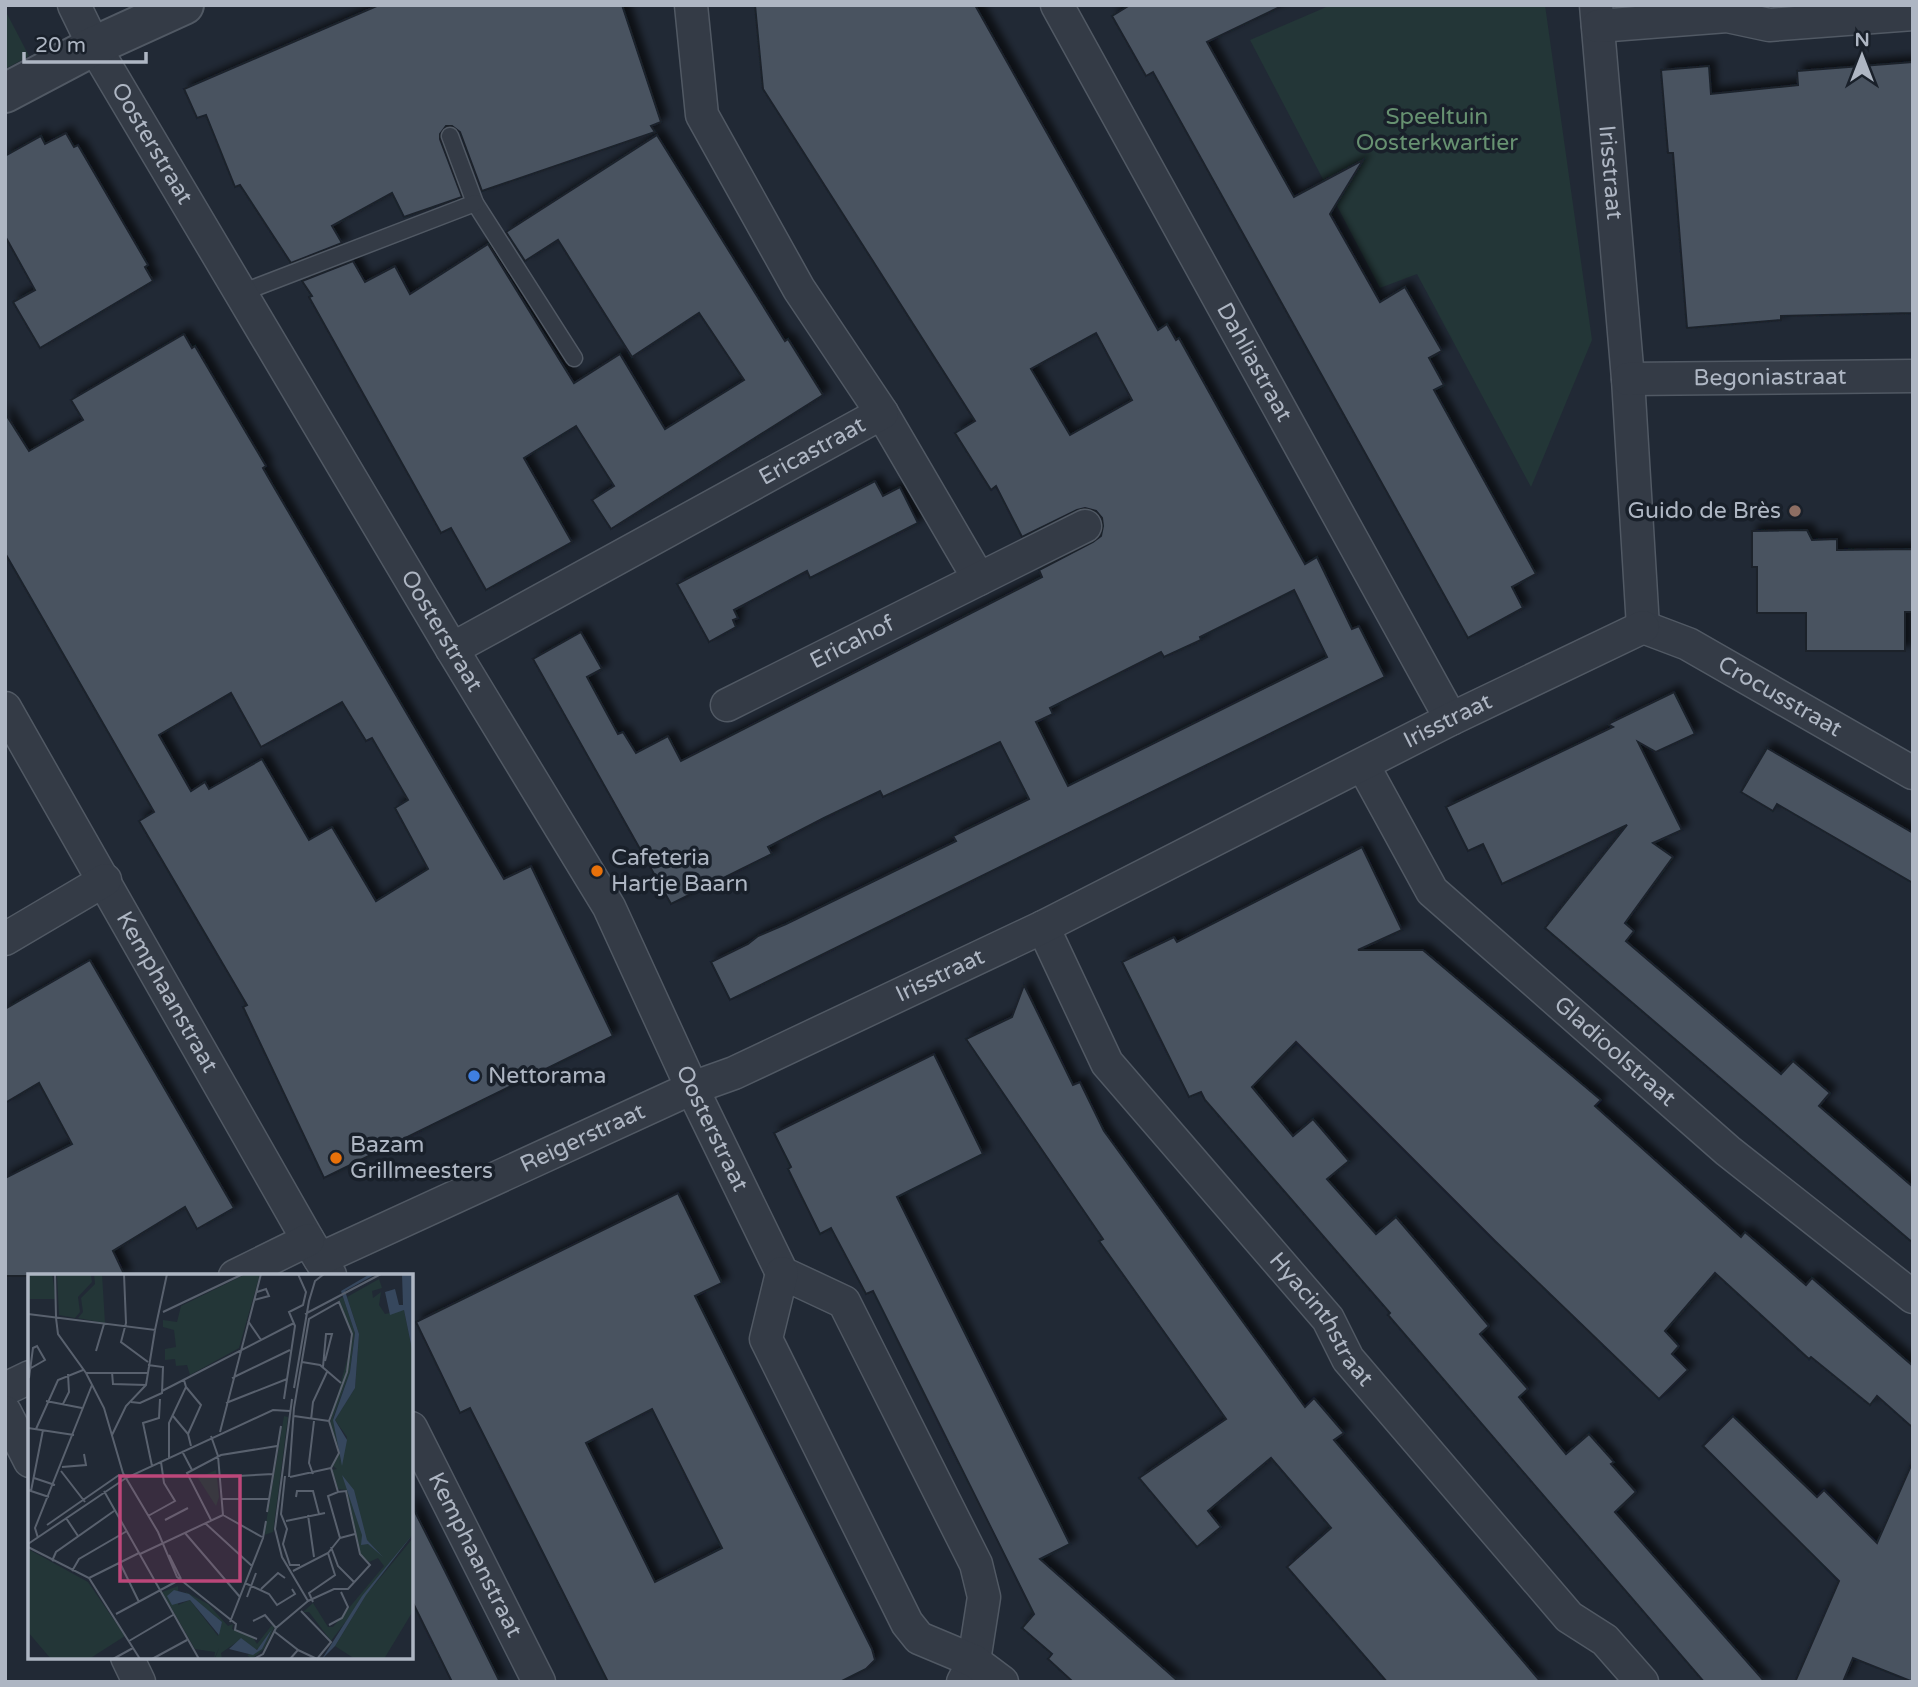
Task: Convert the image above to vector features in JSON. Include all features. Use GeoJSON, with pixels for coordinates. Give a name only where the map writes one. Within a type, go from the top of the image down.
{"type":"FeatureCollection","features":[{"type":"Feature","properties":{"kind":"street","name":"Oosterstraat"},"geometry":{"type":"LineString","coordinates":[[74,5],[94,46],[452,649],[609,907],[692,1088],[782,1273]]}},
{"type":"Feature","properties":{"kind":"street"},"geometry":{"type":"LineString","coordinates":[[5,93],[94,46],[184,5]]}},
{"type":"Feature","properties":{"kind":"street","name":"Ericastraat"},"geometry":{"type":"LineString","coordinates":[[452,649],[881,413],[799,289],[702,115],[691,5]]}},
{"type":"Feature","properties":{"kind":"street","name":"Dahliastraat"},"geometry":{"type":"LineString","coordinates":[[1057,5],[1451,719]]}},
{"type":"Feature","properties":{"kind":"street"},"geometry":{"type":"LineString","coordinates":[[1597,16],[1727,16],[1769,25],[1913,14]]}},
{"type":"Feature","properties":{"kind":"street","name":"Irisstraat"},"geometry":{"type":"LineString","coordinates":[[692,1088],[734,1073],[1043,927],[1451,719],[1643,627],[1628,379],[1597,16]]}},
{"type":"Feature","properties":{"kind":"street","name":"Begoniastraat"},"geometry":{"type":"LineString","coordinates":[[1628,379],[1913,376]]}},
{"type":"Feature","properties":{"kind":"street"},"geometry":{"type":"LineString","coordinates":[[881,413],[979,579]]}},
{"type":"Feature","properties":{"kind":"street","name":"Ericahof"},"geometry":{"type":"LineString","coordinates":[[727,705],[1085,526]]}},
{"type":"Feature","properties":{"kind":"street","name":"Crocusstraat"},"geometry":{"type":"LineString","coordinates":[[1643,627],[1688,644],[1913,773]]}},
{"type":"Feature","properties":{"kind":"street","name":"Kemphaanstraat"},"geometry":{"type":"LineString","coordinates":[[5,708],[319,1258]]}},
{"type":"Feature","properties":{"kind":"street","name":"Gladioolstraat"},"geometry":{"type":"LineString","coordinates":[[1363,765],[1432,891],[1728,1151],[1913,1297]]}},
{"type":"Feature","properties":{"kind":"street"},"geometry":{"type":"LineString","coordinates":[[5,939],[105,880]]}},
{"type":"Feature","properties":{"kind":"street","name":"Hyacinthstraat"},"geometry":{"type":"LineString","coordinates":[[1043,927],[1107,1063],[1328,1320],[1348,1359],[1569,1616],[1605,1640],[1642,1682]]}},
{"type":"Feature","properties":{"kind":"street","name":"Reigerstraat"},"geometry":{"type":"LineString","coordinates":[[244,1274],[319,1258],[692,1088]]}},
{"type":"Feature","properties":{"kind":"street"},"geometry":{"type":"LineString","coordinates":[[969,1671],[984,1597],[976,1564],[844,1302],[782,1273],[766,1339],[907,1623],[919,1638],[969,1671],[1002,1682]]}},
{"type":"Feature","properties":{"kind":"street"},"geometry":{"type":"LineString","coordinates":[[5,1389],[28,1378]]}},
{"type":"Feature","properties":{"kind":"street"},"geometry":{"type":"LineString","coordinates":[[5,1412],[28,1457]]}},
{"type":"Feature","properties":{"kind":"street","name":"Kemphaanstraat"},"geometry":{"type":"LineString","coordinates":[[413,1432],[540,1682]]}},
{"type":"Feature","properties":{"kind":"street"},"geometry":{"type":"LineString","coordinates":[[128,1659],[139,1682]]}},
{"type":"Feature","properties":{"kind":"lane"},"geometry":{"type":"LineString","coordinates":[[450,136],[475,203],[574,358]]}},
{"type":"Feature","properties":{"kind":"lane"},"geometry":{"type":"LineString","coordinates":[[241,293],[475,203]]}},
{"type":"Feature","properties":{"kind":"green space","name":"Speeltuin Oosterkwartier"},"geometry":{"type":"Polygon","coordinates":[[[1331,5],[1545,5],[1592,340],[1531,487],[1417,274],[1380,288],[1250,40],[1331,5]]]}},
{"type":"Feature","properties":{"kind":"green space"},"geometry":{"type":"Polygon","coordinates":[[[5,10],[29,56],[5,69],[5,10]]]}},
{"type":"Feature","properties":{"kind":"building"},"geometry":{"type":"Polygon","coordinates":[[[379,5],[622,5],[661,122],[651,126],[655,132],[482,191],[460,132],[452,126],[446,126],[440,139],[462,197],[404,217],[392,193],[332,226],[342,243],[291,263],[240,185],[235,187],[206,115],[197,118],[184,89],[379,5]]]}},
{"type":"Feature","properties":{"kind":"building"},"geometry":{"type":"Polygon","coordinates":[[[755,5],[975,5],[1158,330],[1167,324],[1176,340],[1179,338],[1305,564],[1317,557],[1352,629],[1359,626],[1385,677],[730,1000],[711,962],[748,944],[758,936],[956,841],[953,836],[1029,799],[1000,742],[883,797],[880,791],[824,818],[768,847],[772,854],[671,904],[533,659],[581,632],[602,669],[587,677],[618,734],[623,732],[636,753],[668,736],[681,761],[1042,577],[1039,570],[1093,542],[1101,536],[1103,526],[1102,518],[1096,511],[1085,508],[1022,537],[996,486],[991,490],[955,433],[975,421],[763,89],[755,5]],[[1096,333],[1031,369],[1070,435],[1132,400],[1096,333]],[[1294,590],[1200,637],[1201,640],[1164,657],[1161,652],[1050,708],[1053,714],[1036,722],[1068,786],[1327,657],[1294,590]]]}},
{"type":"Feature","properties":{"kind":"building"},"geometry":{"type":"Polygon","coordinates":[[[1130,5],[1284,5],[1207,42],[1294,197],[1363,160],[1330,214],[1380,302],[1405,287],[1442,351],[1429,358],[1444,385],[1434,390],[1536,574],[1512,587],[1523,608],[1468,638],[1153,72],[1146,76],[1112,16],[1130,5]]]}},
{"type":"Feature","properties":{"kind":"building"},"geometry":{"type":"Polygon","coordinates":[[[1913,62],[1913,313],[1781,316],[1781,320],[1687,328],[1673,153],[1668,153],[1661,70],[1709,66],[1711,94],[1798,85],[1797,71],[1913,62]]]}},
{"type":"Feature","properties":{"kind":"building"},"geometry":{"type":"Polygon","coordinates":[[[66,133],[74,147],[78,145],[148,265],[145,267],[153,281],[40,348],[13,302],[35,290],[5,236],[5,156],[41,136],[45,144],[66,133]]]}},
{"type":"Feature","properties":{"kind":"building"},"geometry":{"type":"Polygon","coordinates":[[[657,135],[785,341],[788,339],[823,395],[611,529],[592,500],[614,486],[576,426],[524,458],[572,542],[486,590],[451,528],[441,533],[302,281],[353,261],[365,282],[395,266],[410,294],[488,244],[574,383],[620,354],[665,429],[744,380],[699,313],[632,357],[558,240],[525,261],[506,232],[657,135]]]}},
{"type":"Feature","properties":{"kind":"building"},"geometry":{"type":"Polygon","coordinates":[[[184,334],[192,348],[195,346],[266,466],[263,468],[271,482],[504,879],[531,866],[613,1036],[324,1178],[243,1007],[247,1005],[139,821],[154,812],[5,553],[5,413],[29,451],[83,420],[71,400],[184,334]],[[231,693],[159,735],[191,791],[205,782],[209,789],[262,759],[309,840],[332,827],[376,901],[428,869],[395,808],[408,800],[372,738],[366,741],[342,702],[261,747],[231,693]]]}},
{"type":"Feature","properties":{"kind":"building"},"geometry":{"type":"Polygon","coordinates":[[[875,481],[883,496],[900,487],[918,523],[810,578],[807,571],[734,610],[738,618],[733,620],[736,627],[709,642],[677,584],[875,481]]]}},
{"type":"Feature","properties":{"kind":"building"},"geometry":{"type":"Polygon","coordinates":[[[1807,530],[1812,540],[1837,539],[1837,550],[1913,549],[1913,612],[1905,612],[1905,651],[1806,651],[1806,613],[1757,613],[1757,567],[1752,567],[1752,531],[1807,530]]]}},
{"type":"Feature","properties":{"kind":"building"},"geometry":{"type":"Polygon","coordinates":[[[1674,692],[1695,734],[1656,752],[1638,742],[1682,830],[1653,843],[1673,857],[1625,923],[1634,931],[1626,941],[1781,1074],[1793,1061],[1830,1093],[1819,1106],[1913,1187],[1913,1243],[1545,928],[1627,825],[1502,884],[1483,844],[1468,851],[1446,807],[1613,727],[1608,724],[1674,692]]]}},
{"type":"Feature","properties":{"kind":"building"},"geometry":{"type":"Polygon","coordinates":[[[1767,748],[1913,833],[1913,883],[1777,804],[1773,811],[1741,792],[1767,748]]]}},
{"type":"Feature","properties":{"kind":"building"},"geometry":{"type":"Polygon","coordinates":[[[1362,847],[1402,930],[1358,950],[1423,950],[1601,1100],[1595,1106],[1741,1237],[1745,1232],[1806,1285],[1812,1278],[1913,1366],[1913,1428],[1877,1396],[1870,1405],[1811,1357],[1809,1359],[1715,1273],[1665,1331],[1679,1346],[1672,1354],[1688,1370],[1659,1399],[1495,1241],[1296,1042],[1252,1087],[1293,1136],[1313,1119],[1349,1161],[1327,1179],[1376,1234],[1396,1217],[1489,1326],[1480,1334],[1528,1389],[1519,1397],[1566,1454],[1589,1434],[1614,1462],[1611,1464],[1636,1492],[1615,1512],[1765,1682],[1704,1682],[1388,1315],[1390,1313],[1205,1100],[1201,1092],[1189,1097],[1122,962],[1174,937],[1177,942],[1362,847]]]}},
{"type":"Feature","properties":{"kind":"building"},"geometry":{"type":"Polygon","coordinates":[[[90,960],[234,1208],[197,1229],[185,1207],[113,1251],[124,1274],[5,1276],[5,1178],[72,1144],[39,1083],[5,1103],[5,1009],[90,960]]]}},
{"type":"Feature","properties":{"kind":"building"},"geometry":{"type":"Polygon","coordinates":[[[1024,985],[1073,1085],[1080,1082],[1104,1131],[1305,1407],[1314,1398],[1344,1433],[1334,1440],[1541,1682],[1387,1682],[1287,1567],[1331,1528],[1271,1458],[1208,1511],[1221,1527],[1197,1547],[1139,1478],[1226,1419],[1099,1241],[1103,1239],[966,1039],[1012,1017],[1024,985]]]}},
{"type":"Feature","properties":{"kind":"building"},"geometry":{"type":"Polygon","coordinates":[[[934,1054],[983,1154],[897,1197],[1070,1544],[1040,1559],[1179,1682],[1073,1682],[1048,1659],[1052,1654],[1022,1628],[1034,1614],[873,1291],[866,1294],[831,1228],[820,1234],[788,1169],[791,1167],[774,1133],[934,1054]]]}},
{"type":"Feature","properties":{"kind":"building"},"geometry":{"type":"Polygon","coordinates":[[[678,1193],[722,1283],[695,1296],[872,1649],[875,1660],[866,1669],[840,1682],[608,1682],[470,1408],[460,1413],[416,1322],[678,1193]],[[652,1409],[586,1443],[655,1582],[722,1548],[652,1409]]]}},
{"type":"Feature","properties":{"kind":"building"},"geometry":{"type":"Polygon","coordinates":[[[1733,1416],[1817,1497],[1824,1490],[1877,1543],[1913,1461],[1913,1682],[1853,1658],[1843,1682],[1795,1682],[1839,1581],[1703,1446],[1733,1416]]]}},
{"type":"Feature","properties":{"kind":"building"},"geometry":{"type":"Polygon","coordinates":[[[413,1508],[500,1682],[452,1682],[413,1603],[413,1508]]]}},
{"type":"Feature","properties":{"kind":"place","name":"Guido de Brès"},"geometry":{"type":"Point","coordinates":[1795,511]}},
{"type":"Feature","properties":{"kind":"place","name":"Cafeteria Hartje Baarn"},"geometry":{"type":"Point","coordinates":[597,871]}},
{"type":"Feature","properties":{"kind":"place","name":"Nettorama"},"geometry":{"type":"Point","coordinates":[474,1076]}},
{"type":"Feature","properties":{"kind":"place","name":"Bazam Grillmeesters"},"geometry":{"type":"Point","coordinates":[336,1158]}}]}
